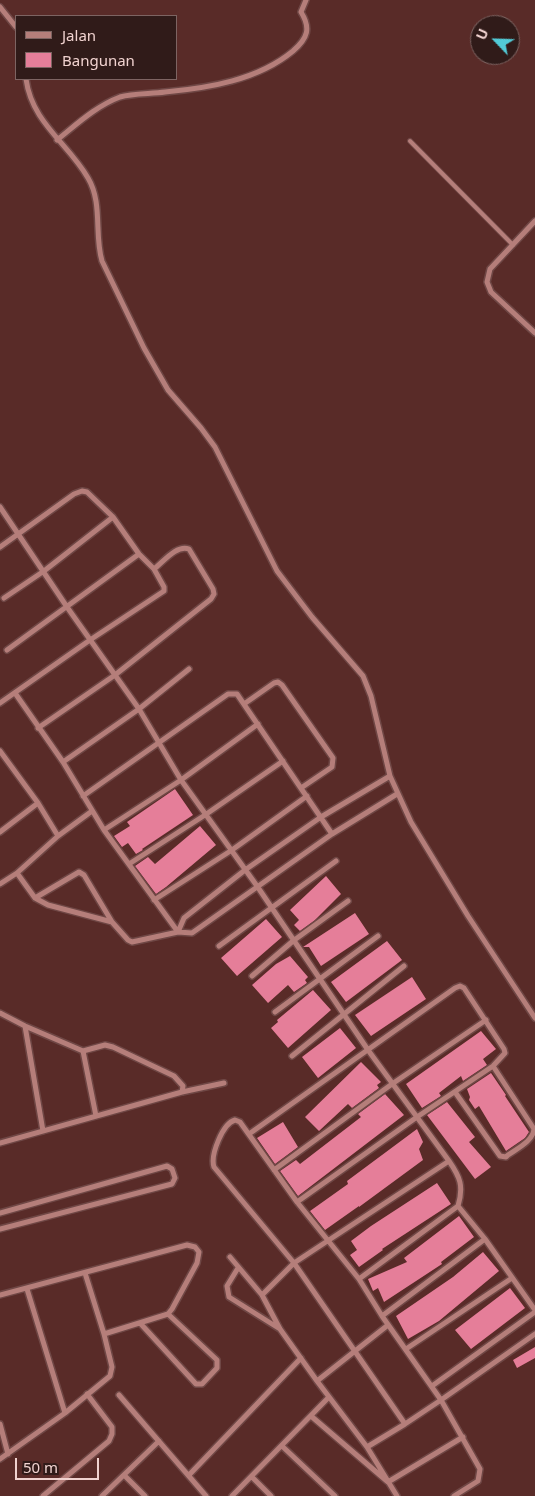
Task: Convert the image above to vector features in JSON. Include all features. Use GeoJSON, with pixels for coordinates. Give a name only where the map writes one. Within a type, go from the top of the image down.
{"type":"FeatureCollection","features":[{"type":"Feature","properties":{"kind":"street"},"geometry":{"type":"LineString","coordinates":[[57,140],[92,112],[122,96],[171,92],[222,84],[251,75],[285,58],[297,48],[308,31],[307,21],[301,12],[306,0]]}},
{"type":"Feature","properties":{"kind":"street"},"geometry":{"type":"LineString","coordinates":[[0,7],[15,26]]}},
{"type":"Feature","properties":{"kind":"street"},"geometry":{"type":"LineString","coordinates":[[26,80],[32,104],[57,140],[88,178],[94,191],[99,249],[102,261],[144,348],[168,390],[215,447],[277,571],[312,617],[363,676],[368,685],[390,776],[397,794],[421,841],[535,1018]]}},
{"type":"Feature","properties":{"kind":"street"},"geometry":{"type":"LineString","coordinates":[[535,221],[490,269],[487,282],[491,292],[535,333]]}},
{"type":"Feature","properties":{"kind":"street"},"geometry":{"type":"LineString","coordinates":[[0,547],[74,494],[82,491],[88,492],[113,517],[139,554],[154,569],[164,587],[164,591],[0,703]]}},
{"type":"Feature","properties":{"kind":"street"},"geometry":{"type":"LineString","coordinates":[[0,507],[139,709],[158,743],[205,816],[232,850],[272,907],[342,1014],[459,1175],[461,1197],[458,1206],[359,1279]]}},
{"type":"Feature","properties":{"kind":"street"},"geometry":{"type":"LineString","coordinates":[[4,598],[44,571],[113,517]]}},
{"type":"Feature","properties":{"kind":"street"},"geometry":{"type":"LineString","coordinates":[[38,728],[115,675],[211,599],[214,594],[190,550],[185,548],[177,550],[154,569]]}},
{"type":"Feature","properties":{"kind":"street"},"geometry":{"type":"LineString","coordinates":[[7,650],[139,554]]}},
{"type":"Feature","properties":{"kind":"street"},"geometry":{"type":"LineString","coordinates":[[63,762],[139,709],[189,669]]}},
{"type":"Feature","properties":{"kind":"street"},"geometry":{"type":"LineString","coordinates":[[244,704],[274,682],[278,682],[333,758],[332,767],[301,788]]}},
{"type":"Feature","properties":{"kind":"street"},"geometry":{"type":"LineString","coordinates":[[15,693],[63,762],[104,830],[178,932]]}},
{"type":"Feature","properties":{"kind":"street"},"geometry":{"type":"LineString","coordinates":[[83,796],[228,694],[237,694],[332,834]]}},
{"type":"Feature","properties":{"kind":"street"},"geometry":{"type":"LineString","coordinates":[[104,830],[181,780],[258,724]]}},
{"type":"Feature","properties":{"kind":"street"},"geometry":{"type":"LineString","coordinates":[[0,751],[38,803],[58,836]]}},
{"type":"Feature","properties":{"kind":"street"},"geometry":{"type":"LineString","coordinates":[[129,864],[205,816],[283,761]]}},
{"type":"Feature","properties":{"kind":"street"},"geometry":{"type":"LineString","coordinates":[[178,932],[184,918],[245,870],[321,817],[390,776]]}},
{"type":"Feature","properties":{"kind":"street"},"geometry":{"type":"LineString","coordinates":[[35,898],[79,872],[84,875],[112,922],[128,940],[132,942],[178,932],[192,933],[332,834],[397,794]]}},
{"type":"Feature","properties":{"kind":"street"},"geometry":{"type":"LineString","coordinates":[[154,900],[232,850],[307,796]]}},
{"type":"Feature","properties":{"kind":"street"},"geometry":{"type":"LineString","coordinates":[[1,829],[38,803]]}},
{"type":"Feature","properties":{"kind":"street"},"geometry":{"type":"LineString","coordinates":[[0,884],[17,873],[58,836],[92,811]]}},
{"type":"Feature","properties":{"kind":"street"},"geometry":{"type":"LineString","coordinates":[[219,946],[336,862]]}},
{"type":"Feature","properties":{"kind":"street"},"geometry":{"type":"LineString","coordinates":[[17,873],[35,898],[48,905],[112,922]]}},
{"type":"Feature","properties":{"kind":"street"},"geometry":{"type":"LineString","coordinates":[[252,976],[294,941],[348,901]]}},
{"type":"Feature","properties":{"kind":"street"},"geometry":{"type":"LineString","coordinates":[[275,1012],[378,936]]}},
{"type":"Feature","properties":{"kind":"street"},"geometry":{"type":"LineString","coordinates":[[292,1056],[404,966]]}},
{"type":"Feature","properties":{"kind":"street"},"geometry":{"type":"LineString","coordinates":[[249,1134],[455,988],[460,986],[464,988],[486,1020],[505,1053],[493,1066],[416,1117],[297,1202]]}},
{"type":"Feature","properties":{"kind":"street"},"geometry":{"type":"LineString","coordinates":[[0,1013],[83,1051],[105,1045],[113,1047],[174,1076],[183,1086],[182,1092]]}},
{"type":"Feature","properties":{"kind":"street"},"geometry":{"type":"LineString","coordinates":[[274,1170],[392,1084],[486,1020]]}},
{"type":"Feature","properties":{"kind":"street"},"geometry":{"type":"LineString","coordinates":[[25,1026],[43,1131]]}},
{"type":"Feature","properties":{"kind":"street"},"geometry":{"type":"LineString","coordinates":[[83,1051],[96,1116]]}},
{"type":"Feature","properties":{"kind":"street"},"geometry":{"type":"LineString","coordinates":[[455,1092],[500,1156],[506,1157],[529,1140],[534,1129],[493,1066]]}},
{"type":"Feature","properties":{"kind":"street"},"geometry":{"type":"LineString","coordinates":[[0,1143],[182,1092],[224,1083]]}},
{"type":"Feature","properties":{"kind":"street"},"geometry":{"type":"LineString","coordinates":[[405,1424],[294,1263],[216,1170],[212,1162],[214,1151],[228,1122],[231,1120],[238,1120],[297,1202],[359,1279],[388,1325],[432,1386],[463,1437],[481,1472],[478,1480],[454,1496]]}},
{"type":"Feature","properties":{"kind":"street"},"geometry":{"type":"LineString","coordinates":[[262,1295],[294,1263],[448,1161]]}},
{"type":"Feature","properties":{"kind":"street"},"geometry":{"type":"LineString","coordinates":[[0,1213],[167,1166],[172,1168],[175,1178],[172,1184],[0,1229]]}},
{"type":"Feature","properties":{"kind":"street"},"geometry":{"type":"LineString","coordinates":[[432,1386],[535,1311],[485,1239],[458,1206]]}},
{"type":"Feature","properties":{"kind":"street"},"geometry":{"type":"LineString","coordinates":[[382,1316],[485,1239]]}},
{"type":"Feature","properties":{"kind":"street"},"geometry":{"type":"LineString","coordinates":[[0,1295],[191,1245],[196,1247],[199,1252],[197,1263],[168,1314],[104,1334]]}},
{"type":"Feature","properties":{"kind":"street"},"geometry":{"type":"LineString","coordinates":[[230,1257],[262,1295],[280,1330],[367,1446],[398,1496]]}},
{"type":"Feature","properties":{"kind":"street"},"geometry":{"type":"LineString","coordinates":[[238,1268],[227,1286],[229,1297],[280,1330]]}},
{"type":"Feature","properties":{"kind":"street"},"geometry":{"type":"LineString","coordinates":[[0,1459],[65,1413],[110,1376],[112,1367],[104,1334],[85,1273]]}},
{"type":"Feature","properties":{"kind":"street"},"geometry":{"type":"LineString","coordinates":[[406,1350],[512,1278]]}},
{"type":"Feature","properties":{"kind":"street"},"geometry":{"type":"LineString","coordinates":[[27,1289],[65,1413]]}},
{"type":"Feature","properties":{"kind":"street"},"geometry":{"type":"LineString","coordinates":[[140,1323],[196,1384],[202,1384],[217,1368],[217,1360],[168,1314]]}},
{"type":"Feature","properties":{"kind":"street"},"geometry":{"type":"LineString","coordinates":[[317,1381],[388,1325]]}},
{"type":"Feature","properties":{"kind":"street"},"geometry":{"type":"LineString","coordinates":[[367,1446],[441,1400],[535,1334]]}},
{"type":"Feature","properties":{"kind":"street"},"geometry":{"type":"LineString","coordinates":[[189,1475],[301,1358]]}},
{"type":"Feature","properties":{"kind":"street"},"geometry":{"type":"LineString","coordinates":[[43,1496],[109,1442],[112,1427],[87,1394]]}},
{"type":"Feature","properties":{"kind":"street"},"geometry":{"type":"LineString","coordinates":[[119,1395],[206,1496]]}},
{"type":"Feature","properties":{"kind":"street"},"geometry":{"type":"LineString","coordinates":[[232,1496],[329,1397]]}},
{"type":"Feature","properties":{"kind":"street"},"geometry":{"type":"LineString","coordinates":[[310,1416],[388,1482]]}},
{"type":"Feature","properties":{"kind":"street"},"geometry":{"type":"LineString","coordinates":[[0,1424],[8,1454]]}},
{"type":"Feature","properties":{"kind":"street"},"geometry":{"type":"LineString","coordinates":[[388,1482],[463,1437]]}},
{"type":"Feature","properties":{"kind":"street"},"geometry":{"type":"LineString","coordinates":[[102,1496],[159,1441]]}},
{"type":"Feature","properties":{"kind":"street"},"geometry":{"type":"LineString","coordinates":[[282,1446],[335,1496]]}},
{"type":"Feature","properties":{"kind":"street"},"geometry":{"type":"LineString","coordinates":[[124,1475],[145,1496]]}},
{"type":"Feature","properties":{"kind":"street"},"geometry":{"type":"LineString","coordinates":[[252,1477],[271,1496]]}},
{"type":"Feature","properties":{"kind":"lane"},"geometry":{"type":"LineString","coordinates":[[410,141],[513,245]]}},
{"type":"Feature","properties":{"kind":"building"},"geometry":{"type":"Polygon","coordinates":[[[175,789],[193,815],[136,854],[128,843],[122,847],[114,836],[130,826],[127,822],[175,789]]]}},
{"type":"Feature","properties":{"kind":"building"},"geometry":{"type":"Polygon","coordinates":[[[200,826],[216,845],[156,894],[135,866],[148,857],[155,864],[200,826]]]}},
{"type":"Feature","properties":{"kind":"building"},"geometry":{"type":"Polygon","coordinates":[[[326,876],[341,894],[314,921],[300,931],[294,925],[299,920],[290,910],[326,876]]]}},
{"type":"Feature","properties":{"kind":"building"},"geometry":{"type":"Polygon","coordinates":[[[355,913],[369,934],[321,966],[309,947],[303,947],[355,913]]]}},
{"type":"Feature","properties":{"kind":"building"},"geometry":{"type":"Polygon","coordinates":[[[266,919],[282,937],[237,976],[221,958],[266,919]]]}},
{"type":"Feature","properties":{"kind":"building"},"geometry":{"type":"Polygon","coordinates":[[[387,941],[402,960],[346,1002],[331,982],[387,941]]]}},
{"type":"Feature","properties":{"kind":"building"},"geometry":{"type":"Polygon","coordinates":[[[290,956],[308,977],[305,980],[307,983],[294,992],[288,985],[268,1003],[252,985],[276,964],[290,956]]]}},
{"type":"Feature","properties":{"kind":"building"},"geometry":{"type":"Polygon","coordinates":[[[412,977],[426,999],[371,1036],[355,1015],[412,977]]]}},
{"type":"Feature","properties":{"kind":"building"},"geometry":{"type":"Polygon","coordinates":[[[313,990],[331,1010],[288,1048],[271,1028],[278,1022],[277,1020],[313,990]]]}},
{"type":"Feature","properties":{"kind":"building"},"geometry":{"type":"Polygon","coordinates":[[[340,1028],[356,1048],[318,1078],[302,1057],[340,1028]]]}},
{"type":"Feature","properties":{"kind":"building"},"geometry":{"type":"Polygon","coordinates":[[[481,1031],[496,1049],[483,1059],[487,1065],[463,1081],[461,1076],[439,1093],[441,1096],[422,1108],[406,1084],[481,1031]]]}},
{"type":"Feature","properties":{"kind":"building"},"geometry":{"type":"Polygon","coordinates":[[[361,1062],[381,1082],[377,1085],[379,1088],[352,1108],[348,1104],[319,1131],[305,1117],[361,1062]]]}},
{"type":"Feature","properties":{"kind":"building"},"geometry":{"type":"Polygon","coordinates":[[[491,1073],[529,1132],[525,1138],[506,1151],[479,1106],[475,1109],[469,1100],[470,1097],[467,1089],[491,1073]]]}},
{"type":"Feature","properties":{"kind":"building"},"geometry":{"type":"Polygon","coordinates":[[[385,1094],[404,1115],[298,1196],[280,1171],[296,1160],[300,1164],[361,1117],[358,1114],[385,1094]]]}},
{"type":"Feature","properties":{"kind":"building"},"geometry":{"type":"Polygon","coordinates":[[[447,1102],[475,1137],[469,1142],[491,1167],[475,1179],[427,1115],[447,1102]]]}},
{"type":"Feature","properties":{"kind":"building"},"geometry":{"type":"Polygon","coordinates":[[[283,1122],[298,1147],[275,1164],[257,1138],[283,1122]]]}},
{"type":"Feature","properties":{"kind":"building"},"geometry":{"type":"Polygon","coordinates":[[[417,1129],[423,1142],[419,1149],[423,1160],[325,1230],[310,1211],[348,1184],[347,1181],[417,1129]]]}},
{"type":"Feature","properties":{"kind":"building"},"geometry":{"type":"Polygon","coordinates":[[[437,1183],[451,1204],[382,1249],[359,1267],[350,1255],[357,1250],[351,1241],[437,1183]]]}},
{"type":"Feature","properties":{"kind":"building"},"geometry":{"type":"Polygon","coordinates":[[[459,1216],[474,1237],[441,1262],[442,1264],[384,1302],[378,1288],[373,1291],[368,1279],[407,1262],[404,1258],[459,1216]]]}},
{"type":"Feature","properties":{"kind":"building"},"geometry":{"type":"Polygon","coordinates":[[[483,1252],[499,1271],[439,1321],[408,1339],[396,1316],[453,1277],[483,1252]]]}},
{"type":"Feature","properties":{"kind":"building"},"geometry":{"type":"Polygon","coordinates":[[[510,1288],[525,1308],[471,1349],[455,1330],[510,1288]]]}},
{"type":"Feature","properties":{"kind":"building"},"geometry":{"type":"Polygon","coordinates":[[[535,1347],[535,1358],[517,1368],[513,1360],[535,1347]]]}}]}
